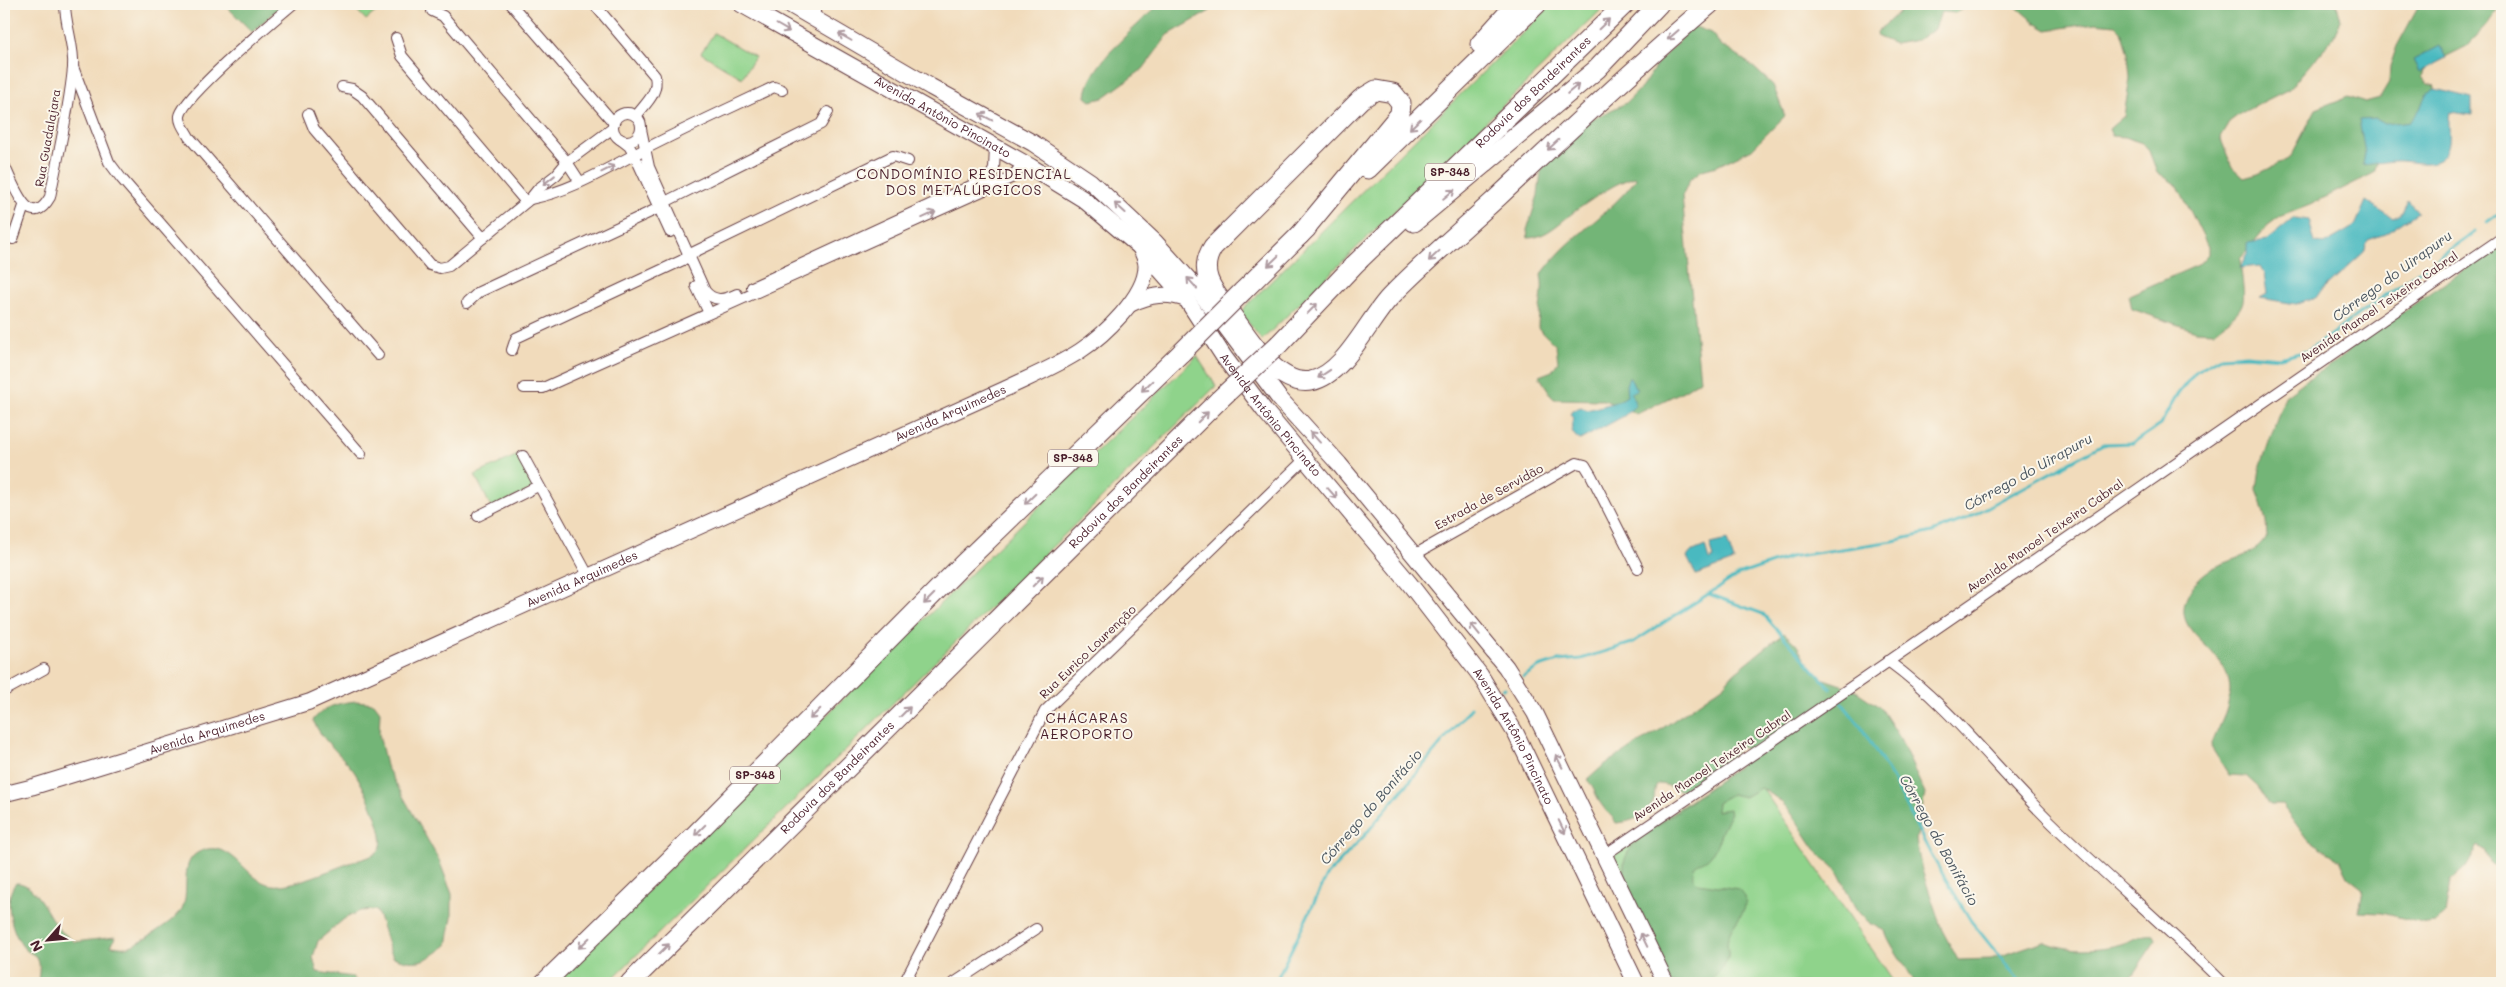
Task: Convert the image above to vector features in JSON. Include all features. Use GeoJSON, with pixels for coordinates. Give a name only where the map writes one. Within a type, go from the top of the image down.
{"type":"FeatureCollection","features":[{"type":"Feature","properties":{"kind":"highway"},"geometry":{"type":"LineString","coordinates":[[1436,103],[1457,69],[1516,4]]}},
{"type":"Feature","properties":{"kind":"highway","name":"SP-348"},"geometry":{"type":"LineString","coordinates":[[544,983],[670,860],[963,564],[1537,4]]}},
{"type":"Feature","properties":{"kind":"highway","name":"Rodovia dos Bandeirantes"},"geometry":{"type":"LineString","coordinates":[[630,983],[1219,400],[1278,344],[1354,265],[1625,4]]}},
{"type":"Feature","properties":{"kind":"highway"},"geometry":{"type":"LineString","coordinates":[[1354,265],[1399,235],[1450,194],[1590,75],[1660,4]]}},
{"type":"Feature","properties":{"kind":"highway"},"geometry":{"type":"LineString","coordinates":[[1299,236],[1400,114],[1401,103],[1393,93],[1376,90],[1361,99],[1213,247],[1208,258],[1206,272],[1210,286],[1262,355],[1283,374],[1304,381],[1316,379],[1338,363],[1356,344],[1379,309],[1395,292],[1609,92],[1710,4]]}},
{"type":"Feature","properties":{"kind":"main road","name":"Avenida Antônio Pincinato"},"geometry":{"type":"LineString","coordinates":[[741,4],[996,147],[1083,199],[1140,247],[1187,300],[1224,357],[1304,460],[1409,583],[1480,675],[1503,711],[1636,983]]}},
{"type":"Feature","properties":{"kind":"main road","name":"Avenida Antônio Pincinato"},"geometry":{"type":"LineString","coordinates":[[789,4],[815,11],[930,87],[1010,130],[1091,182],[1155,242],[1200,292],[1279,398],[1339,464],[1506,667],[1535,713],[1666,983]]}},
{"type":"Feature","properties":{"kind":"main road"},"geometry":{"type":"LineString","coordinates":[[1010,130],[1022,149],[1024,164]]}},
{"type":"Feature","properties":{"kind":"main road","name":"Avenida Arquimedes"},"geometry":{"type":"LineString","coordinates":[[1131,304],[1146,267],[1140,247]]}},
{"type":"Feature","properties":{"kind":"main road","name":"Avenida Arquimedes"},"geometry":{"type":"LineString","coordinates":[[4,794],[32,788],[309,702],[1038,373],[1080,351],[1107,329],[1131,304],[1145,297],[1163,294],[1174,295],[1187,300]]}},
{"type":"Feature","properties":{"kind":"main road"},"geometry":{"type":"LineString","coordinates":[[1409,583],[1408,564],[1414,555]]}},
{"type":"Feature","properties":{"kind":"main road"},"geometry":{"type":"LineString","coordinates":[[1429,608],[1444,617],[1476,657],[1485,658],[1492,651]]}},
{"type":"Feature","properties":{"kind":"main road"},"geometry":{"type":"LineString","coordinates":[[1589,885],[1593,867],[1603,856]]}},
{"type":"Feature","properties":{"kind":"street","name":"Rua Guadalajara"},"geometry":{"type":"LineString","coordinates":[[4,165],[24,206],[31,211],[39,210],[50,197],[73,67],[65,16],[65,4]]}},
{"type":"Feature","properties":{"kind":"street"},"geometry":{"type":"LineString","coordinates":[[293,4],[226,63],[196,94],[180,115],[181,122],[189,137],[378,355]]}},
{"type":"Feature","properties":{"kind":"street"},"geometry":{"type":"LineString","coordinates":[[511,4],[614,125],[620,139],[629,146],[662,205],[709,313]]}},
{"type":"Feature","properties":{"kind":"street"},"geometry":{"type":"LineString","coordinates":[[594,4],[655,76],[657,85],[654,93],[636,116]]}},
{"type":"Feature","properties":{"kind":"street"},"geometry":{"type":"LineString","coordinates":[[432,11],[443,16],[567,162],[580,182]]}},
{"type":"Feature","properties":{"kind":"street"},"geometry":{"type":"LineString","coordinates":[[396,38],[402,56],[528,201]]}},
{"type":"Feature","properties":{"kind":"street"},"geometry":{"type":"LineString","coordinates":[[73,67],[99,138],[113,167],[361,454]]}},
{"type":"Feature","properties":{"kind":"street"},"geometry":{"type":"LineString","coordinates":[[342,87],[352,89],[362,96],[483,238]]}},
{"type":"Feature","properties":{"kind":"street"},"geometry":{"type":"LineString","coordinates":[[528,201],[580,182],[774,88],[782,90]]}},
{"type":"Feature","properties":{"kind":"street"},"geometry":{"type":"LineString","coordinates":[[466,302],[479,292],[662,205],[821,124],[828,112]]}},
{"type":"Feature","properties":{"kind":"street"},"geometry":{"type":"LineString","coordinates":[[308,114],[314,128],[430,265],[440,268],[449,266],[528,201],[567,162],[614,125],[623,114],[636,116]]}},
{"type":"Feature","properties":{"kind":"street"},"geometry":{"type":"LineString","coordinates":[[636,116],[647,148],[649,167],[662,205]]}},
{"type":"Feature","properties":{"kind":"street"},"geometry":{"type":"LineString","coordinates":[[620,139],[634,139],[641,129]]}},
{"type":"Feature","properties":{"kind":"street"},"geometry":{"type":"LineString","coordinates":[[686,258],[710,297],[727,298],[990,177],[994,168],[996,147]]}},
{"type":"Feature","properties":{"kind":"street"},"geometry":{"type":"LineString","coordinates":[[512,350],[516,338],[686,258],[893,156],[908,160]]}},
{"type":"Feature","properties":{"kind":"street"},"geometry":{"type":"LineString","coordinates":[[524,388],[543,388],[1000,183],[1010,178],[1024,164]]}},
{"type":"Feature","properties":{"kind":"street"},"geometry":{"type":"LineString","coordinates":[[13,239],[24,206]]}},
{"type":"Feature","properties":{"kind":"street","name":"Avenida Manoel Teixeira Cabral"},"geometry":{"type":"LineString","coordinates":[[1603,856],[2502,238]]}},
{"type":"Feature","properties":{"kind":"street"},"geometry":{"type":"LineString","coordinates":[[524,456],[538,486],[589,577]]}},
{"type":"Feature","properties":{"kind":"street","name":"Rua Eurico Lourenção"},"geometry":{"type":"LineString","coordinates":[[904,983],[1045,712],[1304,460]]}},
{"type":"Feature","properties":{"kind":"street","name":"Estrada de Servidão"},"geometry":{"type":"LineString","coordinates":[[1414,555],[1577,463],[1585,465],[1591,475],[1638,568]]}},
{"type":"Feature","properties":{"kind":"street"},"geometry":{"type":"LineString","coordinates":[[478,516],[538,486]]}},
{"type":"Feature","properties":{"kind":"street"},"geometry":{"type":"LineString","coordinates":[[1888,661],[1914,679],[1938,701],[2056,828],[2181,941],[2223,983]]}},
{"type":"Feature","properties":{"kind":"street"},"geometry":{"type":"LineString","coordinates":[[4,691],[44,669]]}},
{"type":"Feature","properties":{"kind":"street"},"geometry":{"type":"LineString","coordinates":[[954,983],[1036,929]]}},
{"type":"Feature","properties":{"kind":"green space"},"geometry":{"type":"Polygon","coordinates":[[[224,4],[284,4],[252,32],[224,4]]]}},
{"type":"Feature","properties":{"kind":"green space"},"geometry":{"type":"Polygon","coordinates":[[[351,4],[385,4],[366,20],[351,4]]]}},
{"type":"Feature","properties":{"kind":"green space"},"geometry":{"type":"Polygon","coordinates":[[[1159,4],[1216,4],[1210,11],[1168,35],[1143,69],[1103,98],[1091,101],[1086,97],[1089,85],[1104,59],[1159,4]]]}},
{"type":"Feature","properties":{"kind":"green space"},"geometry":{"type":"Polygon","coordinates":[[[1552,4],[1607,4],[1262,340],[1240,312],[1552,4]]]}},
{"type":"Feature","properties":{"kind":"green space"},"geometry":{"type":"Polygon","coordinates":[[[1908,4],[1972,4],[1955,13],[1941,12],[1935,29],[1917,40],[1895,44],[1878,37],[1877,32],[1908,4]]]}},
{"type":"Feature","properties":{"kind":"green space"},"geometry":{"type":"Polygon","coordinates":[[[2013,4],[2337,4],[2341,20],[2333,38],[2289,89],[2241,113],[2229,122],[2220,137],[2232,167],[2244,178],[2258,174],[2290,158],[2316,109],[2349,96],[2365,102],[2380,98],[2389,83],[2390,66],[2397,46],[2420,4],[2501,4],[2487,25],[2467,46],[2425,67],[2422,77],[2428,84],[2435,86],[2434,101],[2379,158],[2374,173],[2310,205],[2279,217],[2267,226],[2240,259],[2244,295],[2240,308],[2235,315],[2214,332],[2196,331],[2132,309],[2129,295],[2198,265],[2208,254],[2208,247],[2178,186],[2157,172],[2149,151],[2142,143],[2124,137],[2112,136],[2109,129],[2124,116],[2130,78],[2128,53],[2121,31],[2115,25],[2095,23],[2047,30],[2035,23],[2013,4]]]}},
{"type":"Feature","properties":{"kind":"green space"},"geometry":{"type":"Polygon","coordinates":[[[1693,26],[1711,33],[1721,45],[1750,64],[1773,85],[1785,116],[1752,149],[1717,166],[1702,170],[1690,179],[1682,196],[1700,380],[1685,390],[1637,414],[1604,400],[1554,399],[1539,376],[1552,371],[1558,362],[1556,346],[1538,328],[1542,288],[1541,275],[1551,261],[1613,204],[1636,179],[1635,177],[1628,179],[1614,186],[1575,211],[1549,231],[1542,235],[1528,238],[1527,230],[1538,195],[1541,171],[1571,129],[1626,103],[1642,87],[1659,61],[1693,26]]]}},
{"type":"Feature","properties":{"kind":"green space"},"geometry":{"type":"Polygon","coordinates":[[[714,33],[755,57],[742,78],[701,53],[714,33]]]}},
{"type":"Feature","properties":{"kind":"green space"},"geometry":{"type":"Polygon","coordinates":[[[2502,244],[2502,861],[2496,866],[2491,864],[2485,850],[2478,846],[2467,866],[2450,881],[2445,915],[2435,923],[2427,924],[2382,913],[2359,912],[2363,889],[2349,878],[2340,860],[2307,839],[2282,805],[2270,805],[2258,787],[2246,776],[2229,775],[2211,747],[2225,715],[2230,690],[2229,681],[2215,655],[2187,624],[2184,612],[2187,598],[2203,574],[2250,553],[2267,537],[2266,521],[2257,489],[2260,468],[2285,396],[2309,378],[2340,359],[2353,346],[2502,244]]]}},
{"type":"Feature","properties":{"kind":"green space"},"geometry":{"type":"Polygon","coordinates":[[[1197,356],[1216,386],[608,983],[553,983],[1085,462],[1197,356]]]}},
{"type":"Feature","properties":{"kind":"green space"},"geometry":{"type":"Polygon","coordinates":[[[520,454],[538,486],[492,509],[475,475],[520,454]]]}},
{"type":"Feature","properties":{"kind":"green space"},"geometry":{"type":"Polygon","coordinates":[[[1784,633],[1796,644],[1812,670],[1824,679],[1853,689],[1881,708],[1900,738],[1925,794],[1916,840],[1922,870],[1942,930],[1958,960],[1991,959],[2044,941],[2062,947],[2093,949],[2121,944],[2145,935],[2154,935],[2156,940],[2127,983],[1915,983],[1885,931],[1874,926],[1860,914],[1837,871],[1820,855],[1789,810],[1772,795],[1760,788],[1745,797],[1731,794],[1717,803],[1716,811],[1729,809],[1730,815],[1714,851],[1708,859],[1696,865],[1693,872],[1693,878],[1698,883],[1739,889],[1744,895],[1745,907],[1728,938],[1727,961],[1709,983],[1670,983],[1633,907],[1624,877],[1626,856],[1640,838],[1738,767],[1746,757],[1745,748],[1740,747],[1722,767],[1695,786],[1680,790],[1658,784],[1655,789],[1654,799],[1648,810],[1639,817],[1628,821],[1616,823],[1597,798],[1587,780],[1604,765],[1660,730],[1724,685],[1734,673],[1784,633]]]}},
{"type":"Feature","properties":{"kind":"green space"},"geometry":{"type":"Polygon","coordinates":[[[356,701],[374,703],[380,711],[379,734],[386,766],[439,860],[452,894],[452,917],[447,945],[422,960],[409,961],[393,957],[376,910],[360,911],[344,919],[318,941],[313,957],[317,972],[353,977],[356,983],[38,983],[39,962],[36,956],[26,950],[20,942],[10,916],[10,898],[16,883],[23,884],[35,893],[57,927],[75,942],[115,937],[111,946],[124,947],[138,943],[177,916],[184,905],[189,862],[193,856],[201,851],[222,850],[231,855],[254,877],[272,885],[290,884],[313,877],[377,852],[381,844],[381,835],[374,810],[353,770],[326,740],[313,720],[322,711],[332,706],[356,701]]]}},
{"type":"Feature","properties":{"kind":"green space"},"geometry":{"type":"Polygon","coordinates":[[[1745,763],[1895,983],[1669,983],[1612,864],[1613,853],[1745,763]]]}},
{"type":"Feature","properties":{"kind":"water"},"geometry":{"type":"Polygon","coordinates":[[[2440,46],[2446,58],[2419,72],[2413,60],[2440,46]]]}},
{"type":"Feature","properties":{"kind":"water"},"geometry":{"type":"Polygon","coordinates":[[[2435,89],[2472,98],[2472,115],[2450,112],[2449,141],[2443,156],[2439,160],[2427,163],[2397,161],[2363,165],[2365,153],[2359,120],[2376,119],[2385,124],[2411,121],[2420,109],[2426,94],[2435,89]]]}},
{"type":"Feature","properties":{"kind":"water"},"geometry":{"type":"Polygon","coordinates":[[[2408,200],[2418,212],[2385,234],[2368,240],[2364,252],[2315,297],[2296,304],[2260,298],[2267,294],[2264,273],[2260,266],[2240,268],[2247,254],[2247,243],[2267,240],[2294,218],[2309,220],[2315,243],[2324,244],[2355,226],[2366,201],[2393,218],[2401,214],[2408,200]]]}},
{"type":"Feature","properties":{"kind":"water"},"geometry":{"type":"Polygon","coordinates":[[[1629,377],[1637,390],[1631,393],[1636,405],[1624,416],[1580,440],[1577,438],[1572,428],[1574,418],[1570,414],[1573,410],[1581,407],[1587,410],[1623,399],[1627,396],[1626,385],[1629,377]]]}},
{"type":"Feature","properties":{"kind":"water"},"geometry":{"type":"Polygon","coordinates":[[[1727,540],[1734,561],[1696,575],[1687,557],[1691,552],[1705,546],[1709,560],[1714,558],[1710,544],[1727,540]]]}},
{"type":"Feature","properties":{"kind":"waterway","name":"Córrego do Uirapuru"},"geometry":{"type":"LineString","coordinates":[[2487,222],[2502,211]]}},
{"type":"Feature","properties":{"kind":"waterway","name":"Córrego do Uirapuru"},"geometry":{"type":"LineString","coordinates":[[1523,677],[1539,667],[1558,661],[1581,659],[1632,643],[1738,575],[1790,557],[1893,541],[1932,532],[1966,519],[2103,444],[2133,443],[2160,425],[2177,395],[2196,371],[2221,357],[2246,355],[2280,358],[2308,351],[2474,232]]}},
{"type":"Feature","properties":{"kind":"waterway"},"geometry":{"type":"LineString","coordinates":[[1709,594],[1763,614],[1831,689]]}},
{"type":"Feature","properties":{"kind":"waterway","name":"Córrego do Bonifácio"},"geometry":{"type":"LineString","coordinates":[[1842,703],[1861,727],[1894,781],[1930,853],[1971,921],[2021,983]]}},
{"type":"Feature","properties":{"kind":"waterway","name":"Córrego do Bonifácio"},"geometry":{"type":"LineString","coordinates":[[1275,983],[1328,874],[1364,836],[1471,708]]}},
{"type":"Feature","properties":{"kind":"district","name":"CONDOMÍNIO RESIDENCIAL DOS METALÚRGICOS"},"geometry":{"type":"Point","coordinates":[964,182]}},
{"type":"Feature","properties":{"kind":"district","name":"CHÁCARAS AEROPORTO"},"geometry":{"type":"Point","coordinates":[1087,726]}}]}
